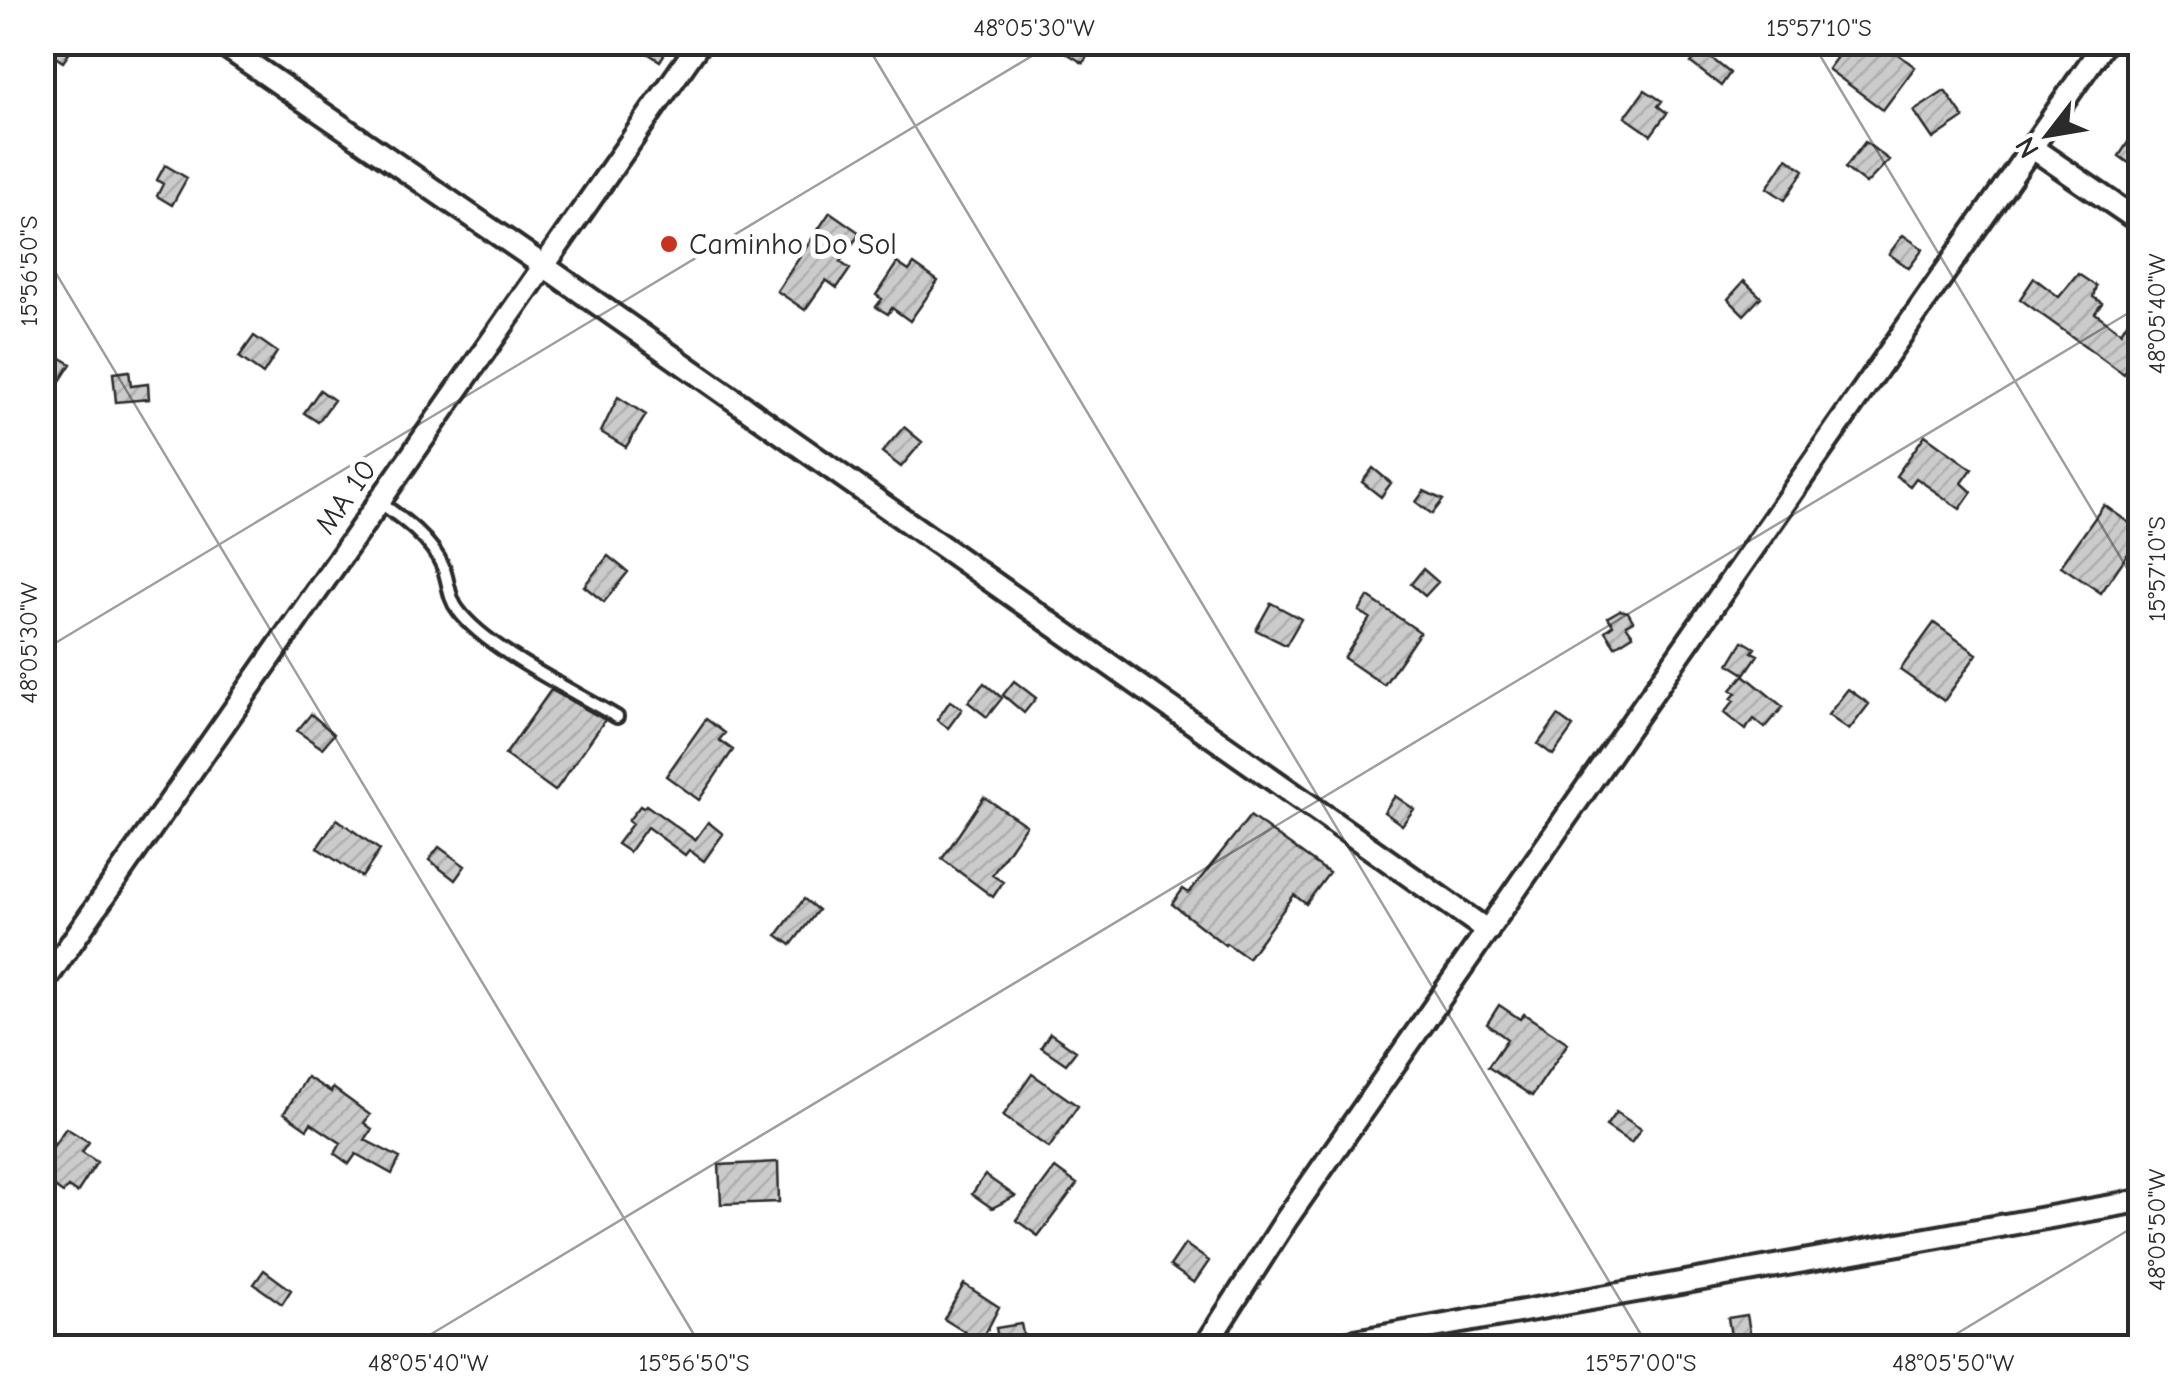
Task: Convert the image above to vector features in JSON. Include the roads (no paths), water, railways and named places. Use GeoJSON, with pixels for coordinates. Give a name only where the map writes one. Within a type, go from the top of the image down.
{"type":"FeatureCollection","features":[{"type":"Feature","properties":{"kind":"street"},"geometry":{"type":"LineString","coordinates":[[220,42],[1488,931]]}},
{"type":"Feature","properties":{"kind":"street","name":"MA 10"},"geometry":{"type":"LineString","coordinates":[[42,985],[700,42]]}},
{"type":"Feature","properties":{"kind":"street"},"geometry":{"type":"LineString","coordinates":[[1204,1348],[1286,1220],[2106,42]]}},
{"type":"Feature","properties":{"kind":"street"},"geometry":{"type":"LineString","coordinates":[[2034,148],[2140,222]]}},
{"type":"Feature","properties":{"kind":"street"},"geometry":{"type":"LineString","coordinates":[[1316,1348],[2140,1200]]}},
{"type":"Feature","properties":{"kind":"lane"},"geometry":{"type":"LineString","coordinates":[[379,502],[399,516],[440,560],[453,602],[471,624],[502,648],[616,716]]}},
{"type":"Feature","properties":{"kind":"place","name":"Caminho Do Sol"},"geometry":{"type":"Point","coordinates":[669,244]}}]}
